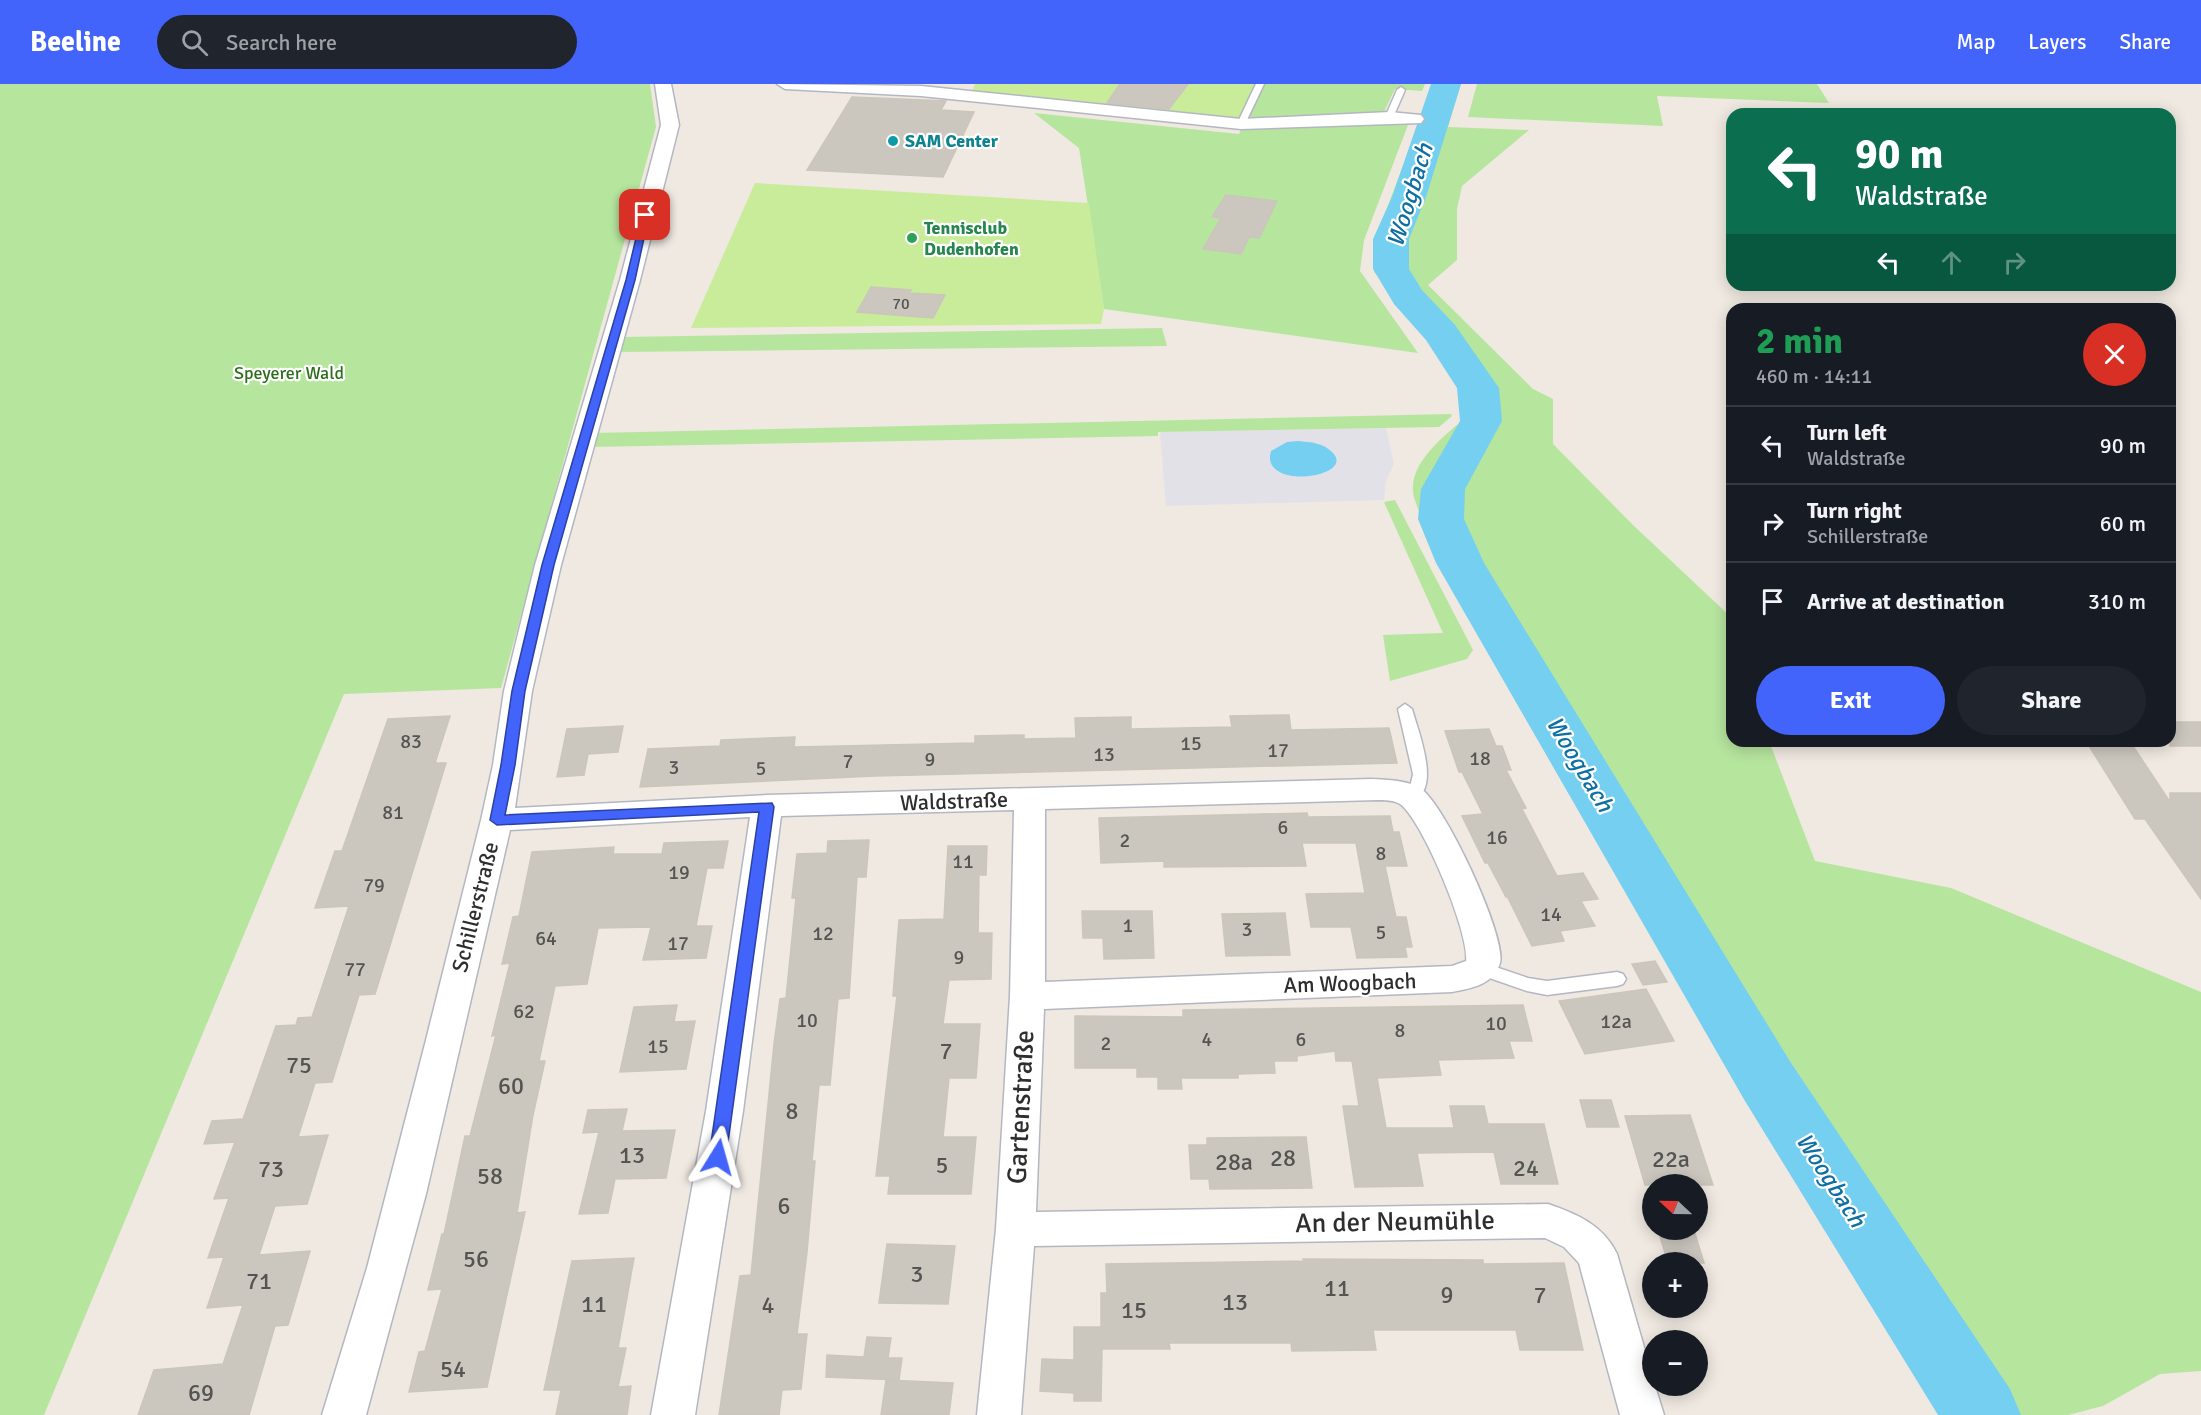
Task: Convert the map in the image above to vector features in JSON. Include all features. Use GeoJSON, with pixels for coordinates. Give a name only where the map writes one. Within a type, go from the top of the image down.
{"type":"FeatureCollection","features":[{"type":"Feature","properties":{"kind":"street","name":"Schillerstraße"},"geometry":{"type":"LineString","coordinates":[[344,1415],[364,1353],[400,1216],[497,820],[508,765],[518,691],[548,565],[630,280],[670,125],[663,84]]}},
{"type":"Feature","properties":{"kind":"street"},"geometry":{"type":"LineString","coordinates":[[785,84],[930,92],[1237,127],[1415,119]]}},
{"type":"Feature","properties":{"kind":"street","name":"Waldstraße"},"geometry":{"type":"LineString","coordinates":[[497,820],[767,807],[1372,789],[1394,791],[1411,796]]}},
{"type":"Feature","properties":{"kind":"street"},"geometry":{"type":"LineString","coordinates":[[1411,796],[1419,802],[1432,826],[1476,918],[1482,936],[1484,954],[1481,968]]}},
{"type":"Feature","properties":{"kind":"street","name":"Gartenstraße"},"geometry":{"type":"LineString","coordinates":[[999,1415],[1016,1229],[1027,996],[1030,799]]}},
{"type":"Feature","properties":{"kind":"street"},"geometry":{"type":"LineString","coordinates":[[673,1415],[708,1224],[767,807]]}},
{"type":"Feature","properties":{"kind":"street","name":"Am Woogbach"},"geometry":{"type":"LineString","coordinates":[[1027,996],[1452,979],[1471,976],[1481,968]]}},
{"type":"Feature","properties":{"kind":"street","name":"An der Neumühle"},"geometry":{"type":"LineString","coordinates":[[1016,1229],[1548,1221],[1578,1235],[1597,1254],[1642,1415]]}},
{"type":"Feature","properties":{"kind":"lane"},"geometry":{"type":"LineString","coordinates":[[1237,127],[1260,84]]}},
{"type":"Feature","properties":{"kind":"lane"},"geometry":{"type":"LineString","coordinates":[[1389,120],[1401,90]]}},
{"type":"Feature","properties":{"kind":"lane"},"geometry":{"type":"LineString","coordinates":[[1406,709],[1421,774],[1417,789],[1411,796]]}},
{"type":"Feature","properties":{"kind":"lane"},"geometry":{"type":"LineString","coordinates":[[1481,968],[1546,988],[1617,979]]}},
{"type":"Feature","properties":{"kind":"shaded area"},"geometry":{"type":"Polygon","coordinates":[[[1386,428],[1394,464],[1386,481],[1384,500],[1166,506],[1160,432],[1386,428]]]}},
{"type":"Feature","properties":{"kind":"green space","name":"Speyerer Wald"},"geometry":{"type":"Polygon","coordinates":[[[0,84],[650,84],[656,127],[501,688],[344,694],[44,1415],[0,1415],[0,84]]]}},
{"type":"Feature","properties":{"kind":"green space"},"geometry":{"type":"Polygon","coordinates":[[[975,84],[1257,84],[1238,119],[971,94],[975,84]]]}},
{"type":"Feature","properties":{"kind":"green space"},"geometry":{"type":"Polygon","coordinates":[[[1263,84],[1425,84],[1422,91],[1395,89],[1379,122],[1408,125],[1364,240],[1360,271],[1418,353],[1104,309],[1079,148],[1034,113],[1239,134],[1263,84]]]}},
{"type":"Feature","properties":{"kind":"green space"},"geometry":{"type":"Polygon","coordinates":[[[1434,84],[1461,84],[1448,127],[1529,130],[1462,186],[1457,209],[1457,260],[1428,285],[1533,389],[1553,399],[1553,444],[1633,525],[1726,612],[1726,747],[1771,747],[1815,861],[1951,888],[2201,992],[2201,1371],[2160,1374],[2103,1406],[2068,1415],[1950,1415],[1667,947],[1434,545],[1414,498],[1414,480],[1424,458],[1432,448],[1469,415],[1474,388],[1457,362],[1374,272],[1376,237],[1434,84]]]}},
{"type":"Feature","properties":{"kind":"green space"},"geometry":{"type":"Polygon","coordinates":[[[1477,84],[1817,84],[1829,103],[1657,96],[1663,126],[1468,117],[1477,84]]]}},
{"type":"Feature","properties":{"kind":"green space","name":"Tennisclub Dudenhofen"},"geometry":{"type":"Polygon","coordinates":[[[755,183],[1089,203],[1104,309],[1101,324],[691,328],[755,183]]]}},
{"type":"Feature","properties":{"kind":"green space"},"geometry":{"type":"Polygon","coordinates":[[[1162,328],[1167,346],[618,352],[623,337],[1162,328]]]}},
{"type":"Feature","properties":{"kind":"green space"},"geometry":{"type":"Polygon","coordinates":[[[1451,414],[1452,416],[1439,427],[1158,432],[1158,436],[590,447],[594,433],[1451,414]]]}},
{"type":"Feature","properties":{"kind":"green space"},"geometry":{"type":"Polygon","coordinates":[[[1395,500],[1473,650],[1467,659],[1390,681],[1383,635],[1443,633],[1384,502],[1395,500]]]}},
{"type":"Feature","properties":{"kind":"water"},"geometry":{"type":"Polygon","coordinates":[[[1298,441],[1326,447],[1333,453],[1336,462],[1331,469],[1320,474],[1291,476],[1279,472],[1271,464],[1271,451],[1287,442],[1298,441]]]}},
{"type":"Feature","properties":{"kind":"building"},"geometry":{"type":"Polygon","coordinates":[[[1120,84],[1188,84],[1169,109],[1107,103],[1120,84]]]}},
{"type":"Feature","properties":{"kind":"building","name":"SAM Center"},"geometry":{"type":"Polygon","coordinates":[[[852,97],[946,101],[941,110],[974,112],[943,177],[807,170],[852,97]]]}},
{"type":"Feature","properties":{"kind":"building"},"geometry":{"type":"Polygon","coordinates":[[[1226,195],[1277,201],[1259,238],[1249,237],[1241,254],[1203,249],[1221,218],[1212,217],[1226,195]]]}},
{"type":"Feature","properties":{"kind":"building"},"geometry":{"type":"Polygon","coordinates":[[[871,287],[911,290],[909,293],[945,295],[933,318],[857,312],[871,287]]]}},
{"type":"Feature","properties":{"kind":"building"},"geometry":{"type":"Polygon","coordinates":[[[1289,715],[1291,730],[1389,728],[1397,763],[875,776],[640,787],[648,749],[720,746],[721,740],[795,737],[794,747],[975,743],[975,736],[1024,735],[1024,739],[1076,738],[1075,718],[1131,717],[1131,729],[1232,727],[1230,716],[1289,715]]]}},
{"type":"Feature","properties":{"kind":"building"},"geometry":{"type":"Polygon","coordinates":[[[450,716],[435,763],[446,763],[375,994],[359,995],[332,1082],[315,1083],[298,1137],[328,1135],[307,1204],[275,1206],[259,1255],[310,1251],[288,1325],[275,1326],[249,1415],[138,1415],[154,1370],[223,1364],[243,1305],[207,1308],[224,1257],[208,1258],[229,1198],[214,1199],[235,1142],[204,1144],[212,1121],[243,1119],[276,1026],[296,1025],[298,1018],[312,1017],[349,906],[315,908],[335,851],[342,851],[388,719],[450,716]]]}},
{"type":"Feature","properties":{"kind":"building"},"geometry":{"type":"Polygon","coordinates":[[[2176,722],[2201,722],[2201,746],[2176,746],[2176,722]]]}},
{"type":"Feature","properties":{"kind":"building"},"geometry":{"type":"Polygon","coordinates":[[[623,726],[618,752],[588,754],[584,775],[557,777],[567,729],[623,726]]]}},
{"type":"Feature","properties":{"kind":"building"},"geometry":{"type":"Polygon","coordinates":[[[1489,729],[1496,746],[1502,746],[1511,770],[1506,770],[1526,808],[1522,809],[1557,876],[1583,873],[1598,899],[1581,901],[1595,926],[1560,931],[1564,941],[1532,946],[1507,896],[1488,863],[1485,863],[1462,816],[1483,814],[1462,772],[1459,772],[1445,731],[1489,729]]]}},
{"type":"Feature","properties":{"kind":"building"},"geometry":{"type":"Polygon","coordinates":[[[2090,747],[2134,747],[2170,802],[2170,793],[2201,793],[2201,899],[2145,819],[2135,819],[2090,747]]]}},
{"type":"Feature","properties":{"kind":"building"},"geometry":{"type":"Polygon","coordinates":[[[1307,813],[1308,817],[1390,816],[1393,832],[1399,832],[1407,866],[1385,866],[1396,917],[1406,917],[1412,947],[1405,947],[1407,957],[1357,958],[1351,927],[1311,927],[1306,894],[1365,893],[1356,843],[1302,843],[1306,866],[1164,867],[1164,861],[1101,863],[1099,818],[1307,813]]]}},
{"type":"Feature","properties":{"kind":"building"},"geometry":{"type":"Polygon","coordinates":[[[869,840],[866,877],[857,877],[849,998],[838,999],[830,1085],[819,1085],[807,1252],[797,1334],[807,1334],[801,1389],[782,1390],[779,1415],[719,1415],[740,1276],[751,1275],[774,1044],[780,999],[786,998],[796,898],[792,898],[797,854],[827,853],[828,841],[869,840]]]}},
{"type":"Feature","properties":{"kind":"building"},"geometry":{"type":"Polygon","coordinates":[[[728,841],[723,868],[707,868],[696,926],[712,926],[706,958],[643,960],[651,927],[598,928],[587,984],[555,986],[539,1061],[545,1061],[533,1115],[517,1213],[525,1212],[487,1387],[409,1392],[419,1352],[425,1351],[442,1289],[428,1290],[442,1234],[444,1234],[465,1136],[470,1136],[496,1035],[492,1036],[510,963],[502,964],[513,917],[519,916],[532,852],[614,847],[613,854],[662,854],[664,843],[728,841]]]}},
{"type":"Feature","properties":{"kind":"building"},"geometry":{"type":"Polygon","coordinates":[[[948,846],[987,846],[986,875],[979,875],[978,933],[992,933],[991,979],[949,980],[943,1024],[980,1024],[976,1078],[949,1078],[943,1137],[976,1137],[971,1194],[888,1194],[890,1176],[876,1176],[897,996],[893,996],[899,920],[944,919],[948,846]]]}},
{"type":"Feature","properties":{"kind":"building"},"geometry":{"type":"Polygon","coordinates":[[[1082,911],[1152,911],[1154,958],[1104,959],[1103,938],[1083,938],[1082,911]]]}},
{"type":"Feature","properties":{"kind":"building"},"geometry":{"type":"Polygon","coordinates":[[[1285,913],[1290,955],[1226,956],[1222,914],[1285,913]]]}},
{"type":"Feature","properties":{"kind":"building"},"geometry":{"type":"Polygon","coordinates":[[[1655,961],[1667,982],[1643,985],[1632,964],[1655,961]]]}},
{"type":"Feature","properties":{"kind":"building"},"geometry":{"type":"Polygon","coordinates":[[[1646,989],[1674,1041],[1585,1054],[1559,1001],[1646,989]]]}},
{"type":"Feature","properties":{"kind":"building"},"geometry":{"type":"Polygon","coordinates":[[[677,1005],[674,1022],[695,1021],[686,1069],[620,1072],[634,1007],[677,1005]]]}},
{"type":"Feature","properties":{"kind":"building"},"geometry":{"type":"Polygon","coordinates":[[[1523,1005],[1532,1041],[1509,1041],[1514,1058],[1438,1060],[1441,1075],[1377,1078],[1386,1128],[1454,1128],[1450,1106],[1484,1106],[1488,1124],[1544,1124],[1558,1184],[1501,1184],[1494,1152],[1417,1153],[1423,1186],[1355,1187],[1343,1106],[1359,1106],[1352,1061],[1336,1061],[1335,1051],[1297,1056],[1297,1061],[1274,1061],[1275,1073],[1238,1074],[1238,1078],[1181,1078],[1182,1089],[1158,1089],[1158,1077],[1137,1077],[1137,1068],[1075,1068],[1075,1016],[1183,1017],[1183,1010],[1523,1005]]]}},
{"type":"Feature","properties":{"kind":"building"},"geometry":{"type":"Polygon","coordinates":[[[1580,1100],[1611,1100],[1619,1127],[1587,1127],[1580,1100]]]}},
{"type":"Feature","properties":{"kind":"building"},"geometry":{"type":"Polygon","coordinates":[[[627,1109],[622,1131],[675,1130],[666,1178],[615,1179],[608,1213],[579,1214],[599,1132],[583,1133],[588,1110],[627,1109]]]}},
{"type":"Feature","properties":{"kind":"building"},"geometry":{"type":"Polygon","coordinates":[[[1690,1115],[1713,1185],[1708,1185],[1708,1174],[1642,1175],[1625,1116],[1690,1115]]]}},
{"type":"Feature","properties":{"kind":"building"},"geometry":{"type":"Polygon","coordinates":[[[1306,1137],[1312,1188],[1210,1189],[1209,1179],[1191,1179],[1189,1145],[1207,1145],[1207,1138],[1306,1137]]]}},
{"type":"Feature","properties":{"kind":"building"},"geometry":{"type":"Polygon","coordinates":[[[1661,1240],[1697,1240],[1701,1252],[1665,1252],[1661,1240]]]}},
{"type":"Feature","properties":{"kind":"building"},"geometry":{"type":"Polygon","coordinates":[[[887,1244],[955,1246],[948,1304],[879,1303],[887,1244]]]}},
{"type":"Feature","properties":{"kind":"building"},"geometry":{"type":"Polygon","coordinates":[[[634,1258],[618,1348],[626,1348],[618,1387],[631,1386],[627,1415],[556,1415],[561,1390],[544,1390],[572,1261],[634,1258]]]}},
{"type":"Feature","properties":{"kind":"building"},"geometry":{"type":"Polygon","coordinates":[[[1303,1259],[1483,1260],[1483,1264],[1564,1263],[1583,1350],[1520,1350],[1516,1330],[1373,1330],[1376,1350],[1292,1351],[1291,1343],[1169,1343],[1170,1349],[1102,1349],[1101,1401],[1074,1401],[1074,1393],[1040,1391],[1042,1359],[1074,1360],[1074,1327],[1101,1327],[1101,1293],[1107,1293],[1106,1264],[1304,1261],[1303,1259]]]}},
{"type":"Feature","properties":{"kind":"building"},"geometry":{"type":"Polygon","coordinates":[[[867,1337],[891,1338],[888,1358],[902,1358],[899,1380],[826,1377],[827,1355],[864,1357],[867,1337]]]}},
{"type":"Feature","properties":{"kind":"building"},"geometry":{"type":"Polygon","coordinates":[[[886,1380],[953,1383],[949,1415],[881,1415],[886,1380]]]}},
{"type":"Feature","properties":{"kind":"waterway","name":"Woogbach"},"geometry":{"type":"LineString","coordinates":[[1446,84],[1409,197],[1391,239],[1391,269],[1407,296],[1441,333],[1478,388],[1481,421],[1443,489],[1441,519],[1460,563],[1768,1082],[1982,1415]]}},
{"type":"Feature","properties":{"kind":"place","name":"SAM Center"},"geometry":{"type":"Point","coordinates":[893,141]}},
{"type":"Feature","properties":{"kind":"place","name":"Tennisclub Dudenhofen"},"geometry":{"type":"Point","coordinates":[912,238]}},
{"type":"Feature","properties":{"kind":"route"},"geometry":{"type":"LineString","coordinates":[[645,215],[630,280],[548,565],[518,691],[508,765],[497,820],[767,807],[718,1157]]}}]}
